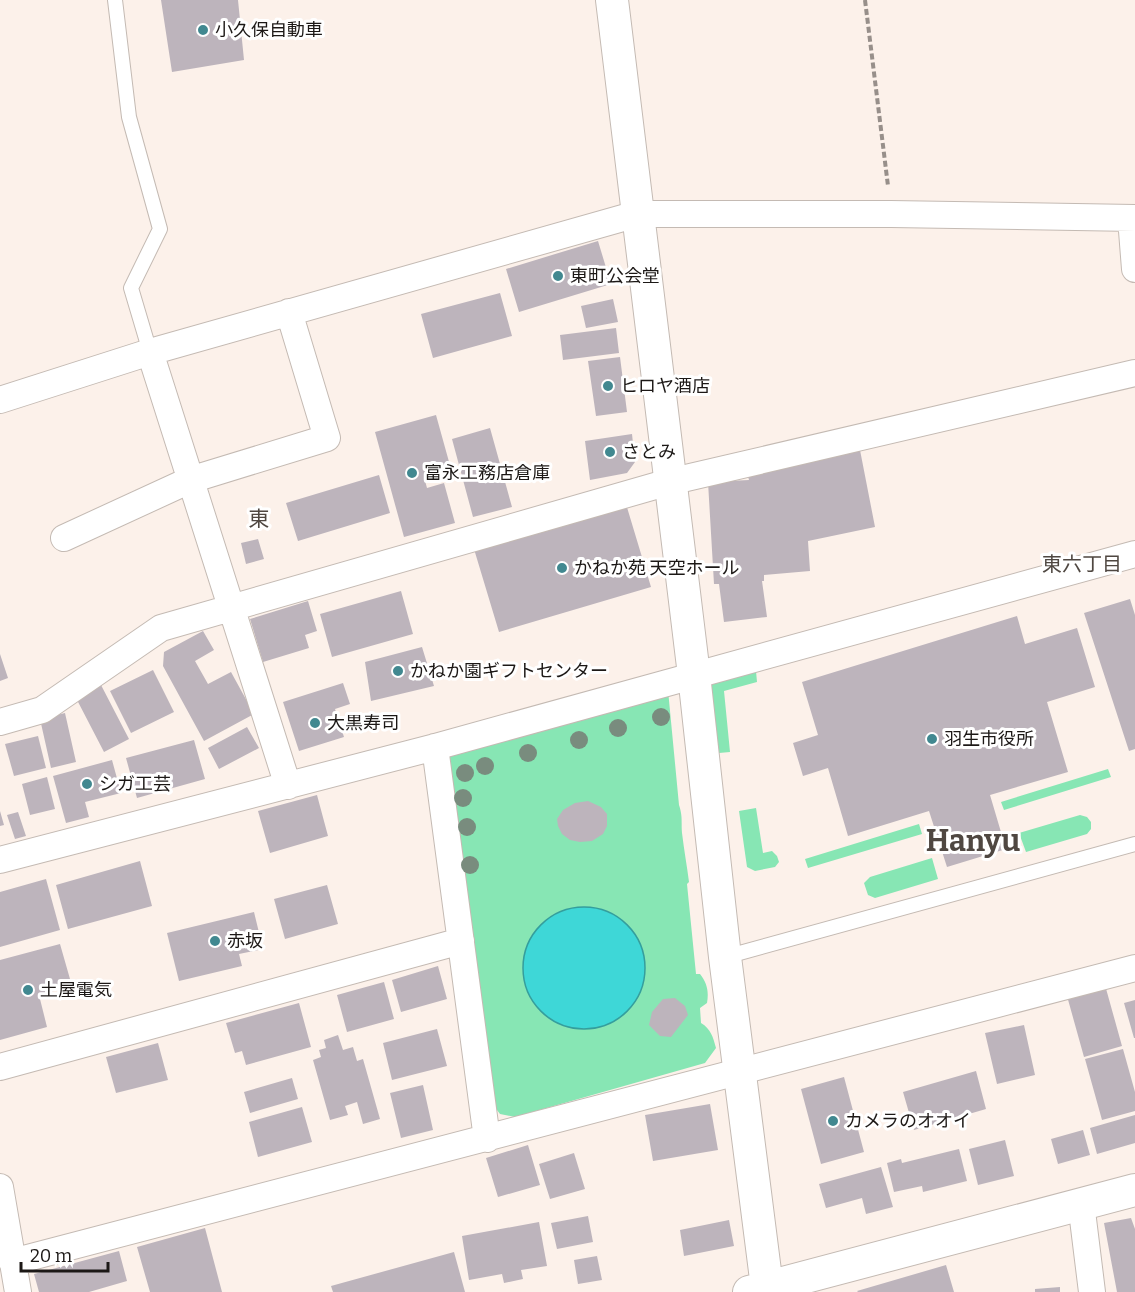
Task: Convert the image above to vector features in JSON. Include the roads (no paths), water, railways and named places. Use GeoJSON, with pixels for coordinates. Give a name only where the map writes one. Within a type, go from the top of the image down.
{"type":"FeatureCollection","features":[{"type":"Feature","properties":{"kind":"street"},"geometry":{"type":"LineString","coordinates":[[612,0],[694,675],[724,957],[741,1073],[758,1289],[1135,1190]]}},
{"type":"Feature","properties":{"kind":"street"},"geometry":{"type":"LineString","coordinates":[[0,400],[150,352],[637,214],[891,214],[1133,218],[1135,269]]}},
{"type":"Feature","properties":{"kind":"street"},"geometry":{"type":"LineString","coordinates":[[64,538],[190,480],[327,438],[289,312]]}},
{"type":"Feature","properties":{"kind":"street"},"geometry":{"type":"LineString","coordinates":[[150,352],[288,786]]}},
{"type":"Feature","properties":{"kind":"street"},"geometry":{"type":"LineString","coordinates":[[0,722],[42,710],[161,628],[669,482],[1135,373]]}},
{"type":"Feature","properties":{"kind":"street"},"geometry":{"type":"LineString","coordinates":[[0,860],[435,747],[1135,554]]}},
{"type":"Feature","properties":{"kind":"street"},"geometry":{"type":"LineString","coordinates":[[435,747],[487,1139]]}},
{"type":"Feature","properties":{"kind":"street"},"geometry":{"type":"LineString","coordinates":[[0,1067],[461,941]]}},
{"type":"Feature","properties":{"kind":"street"},"geometry":{"type":"LineString","coordinates":[[0,1187],[12,1278],[487,1139],[1135,968]]}},
{"type":"Feature","properties":{"kind":"street"},"geometry":{"type":"LineString","coordinates":[[1081,1203],[1092,1292]]}},
{"type":"Feature","properties":{"kind":"lane"},"geometry":{"type":"LineString","coordinates":[[115,0],[129,117],[160,229],[131,288],[150,352]]}},
{"type":"Feature","properties":{"kind":"lane"},"geometry":{"type":"LineString","coordinates":[[724,957],[1135,844]]}},
{"type":"Feature","properties":{"kind":"water"},"geometry":{"type":"Polygon","coordinates":[[[584,907],[607,912],[618,917],[627,925],[635,934],[640,945],[645,968],[640,991],[635,1002],[627,1011],[618,1019],[607,1024],[584,1029],[561,1024],[550,1019],[541,1011],[533,1002],[528,991],[523,968],[528,945],[533,934],[541,925],[550,917],[561,912],[584,907]]]}},
{"type":"Feature","properties":{"kind":"place","name":"小久保自動車"},"geometry":{"type":"Point","coordinates":[203,30]}},
{"type":"Feature","properties":{"kind":"place","name":"東町公会堂"},"geometry":{"type":"Point","coordinates":[558,276]}},
{"type":"Feature","properties":{"kind":"place","name":"ヒロヤ酒店"},"geometry":{"type":"Point","coordinates":[608,386]}},
{"type":"Feature","properties":{"kind":"place","name":"さとみ"},"geometry":{"type":"Point","coordinates":[610,452]}},
{"type":"Feature","properties":{"kind":"place","name":"富永工務店倉庫"},"geometry":{"type":"Point","coordinates":[412,473]}},
{"type":"Feature","properties":{"kind":"place","name":"かねか苑 天空ホール"},"geometry":{"type":"Point","coordinates":[562,568]}},
{"type":"Feature","properties":{"kind":"place","name":"かねか園ギフトセンター"},"geometry":{"type":"Point","coordinates":[398,671]}},
{"type":"Feature","properties":{"kind":"place","name":"大黒寿司"},"geometry":{"type":"Point","coordinates":[315,723]}},
{"type":"Feature","properties":{"kind":"place","name":"羽生市役所"},"geometry":{"type":"Point","coordinates":[932,739]}},
{"type":"Feature","properties":{"kind":"place","name":"シガ工芸"},"geometry":{"type":"Point","coordinates":[87,784]}},
{"type":"Feature","properties":{"kind":"place","name":"赤坂"},"geometry":{"type":"Point","coordinates":[215,941]}},
{"type":"Feature","properties":{"kind":"place","name":"土屋電気"},"geometry":{"type":"Point","coordinates":[28,990]}},
{"type":"Feature","properties":{"kind":"place","name":"カメラのオオイ"},"geometry":{"type":"Point","coordinates":[833,1121]}},
{"type":"Feature","properties":{"kind":"district","name":"東"},"geometry":{"type":"Point","coordinates":[259,519]}},
{"type":"Feature","properties":{"kind":"district","name":"東六丁目"},"geometry":{"type":"Point","coordinates":[1082,564]}},
{"type":"Feature","properties":{"kind":"district","name":"Hanyu"},"geometry":{"type":"Point","coordinates":[973,841]}}]}
